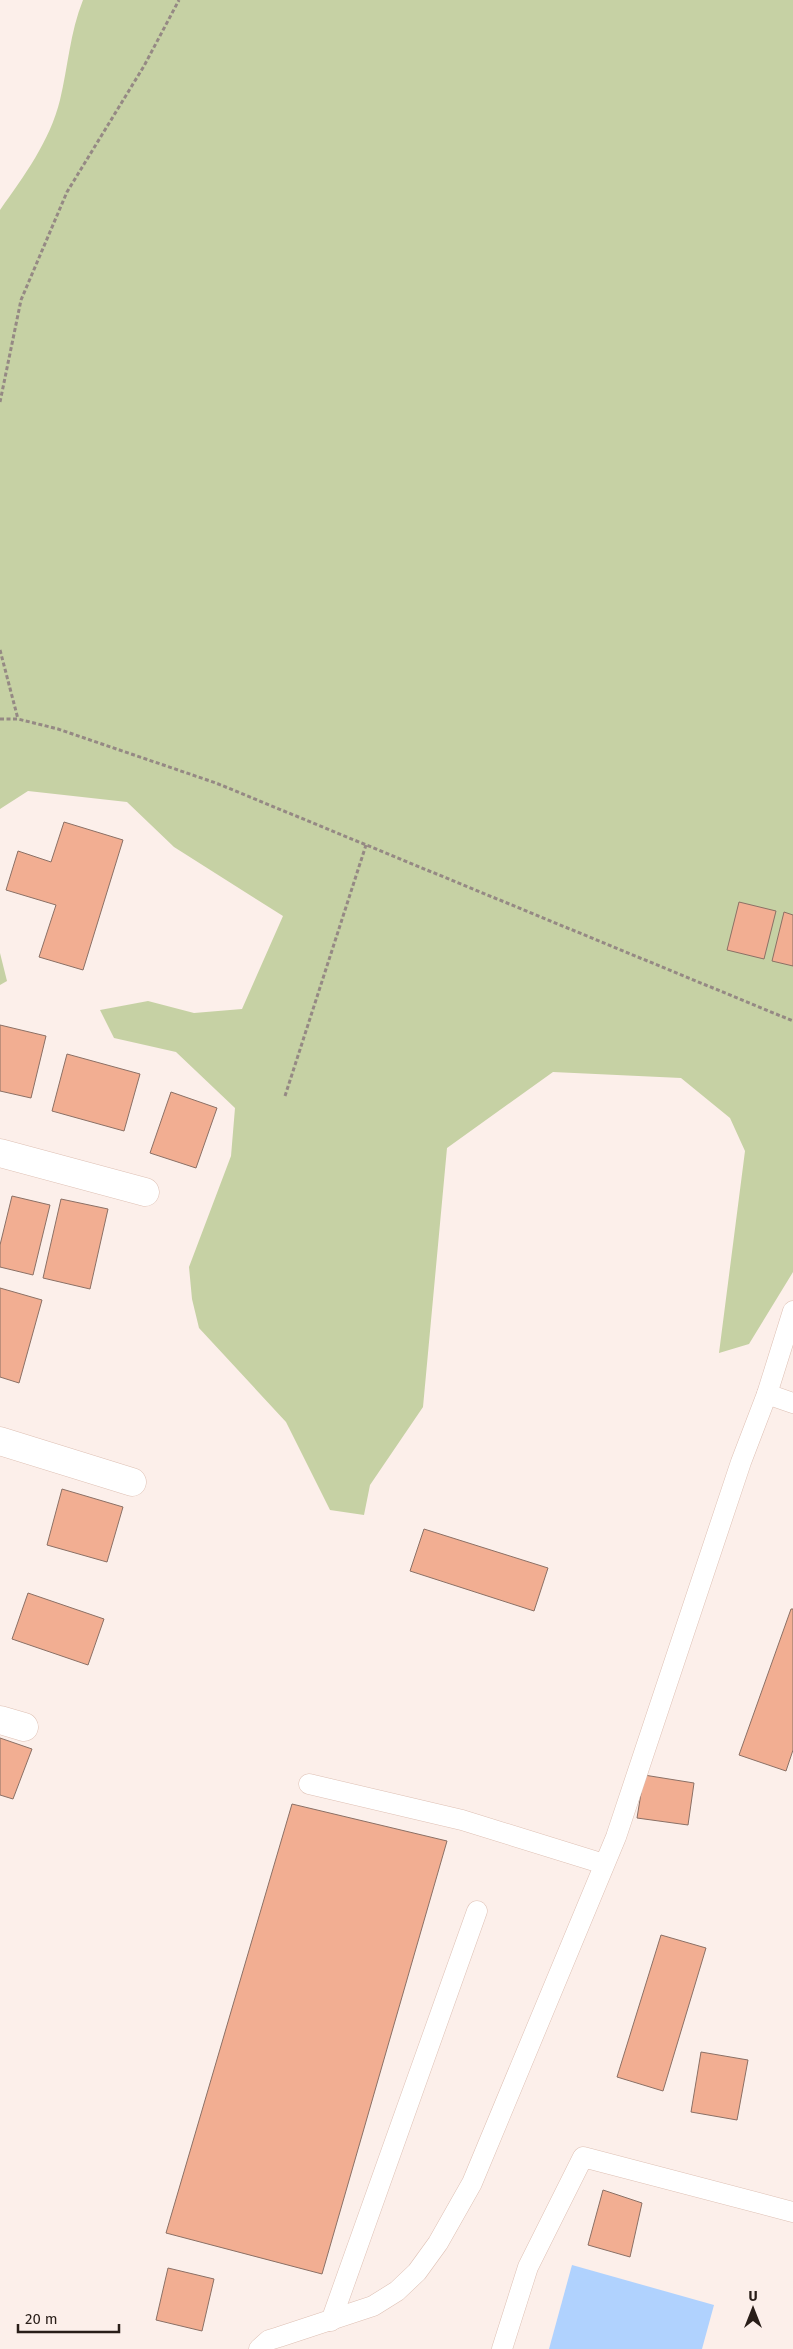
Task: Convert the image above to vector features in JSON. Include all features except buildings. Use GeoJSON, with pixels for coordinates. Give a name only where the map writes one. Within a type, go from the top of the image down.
{"type":"FeatureCollection","features":[{"type":"Feature","properties":{"kind":"street"},"geometry":{"type":"LineString","coordinates":[[0,1153],[145,1192]]}},
{"type":"Feature","properties":{"kind":"street"},"geometry":{"type":"LineString","coordinates":[[0,1441],[132,1482]]}},
{"type":"Feature","properties":{"kind":"lane"},"geometry":{"type":"LineString","coordinates":[[259,2349],[269,2340],[279,2336],[331,2321],[373,2306],[397,2291],[417,2272],[456,2214],[472,2183],[616,1837],[741,1462],[767,1394],[793,1311]]}},
{"type":"Feature","properties":{"kind":"lane"},"geometry":{"type":"LineString","coordinates":[[767,1394],[793,1403]]}},
{"type":"Feature","properties":{"kind":"lane"},"geometry":{"type":"LineString","coordinates":[[308,1784],[462,1820],[604,1864]]}},
{"type":"Feature","properties":{"kind":"lane"},"geometry":{"type":"LineString","coordinates":[[331,2321],[477,1911]]}},
{"type":"Feature","properties":{"kind":"lane"},"geometry":{"type":"LineString","coordinates":[[502,2349],[528,2267],[583,2158],[793,2212]]}},
{"type":"Feature","properties":{"kind":"path"},"geometry":{"type":"LineString","coordinates":[[0,402],[21,300],[67,192],[144,66],[179,0]]}},
{"type":"Feature","properties":{"kind":"path"},"geometry":{"type":"LineString","coordinates":[[0,650],[18,719]]}},
{"type":"Feature","properties":{"kind":"path"},"geometry":{"type":"LineString","coordinates":[[0,719],[18,719],[58,729],[216,783],[793,1021]]}},
{"type":"Feature","properties":{"kind":"path"},"geometry":{"type":"LineString","coordinates":[[285,1096],[366,845]]}},
{"type":"Feature","properties":{"kind":"green space"},"geometry":{"type":"Polygon","coordinates":[[[83,0],[793,0],[793,1272],[749,1344],[719,1353],[745,1151],[730,1118],[681,1078],[553,1072],[447,1148],[423,1407],[370,1485],[364,1515],[330,1510],[286,1422],[199,1328],[192,1299],[189,1267],[231,1156],[235,1108],[176,1052],[114,1038],[100,1010],[148,1001],[194,1013],[242,1009],[283,916],[174,847],[127,802],[28,791],[0,809],[0,210],[35,158],[56,115],[72,37],[83,0]]]}},
{"type":"Feature","properties":{"kind":"green space"},"geometry":{"type":"Polygon","coordinates":[[[0,953],[7,981],[0,985],[0,953]]]}},
{"type":"Feature","properties":{"kind":"water"},"geometry":{"type":"Polygon","coordinates":[[[572,2265],[714,2305],[702,2349],[549,2349],[572,2265]]]}}]}
